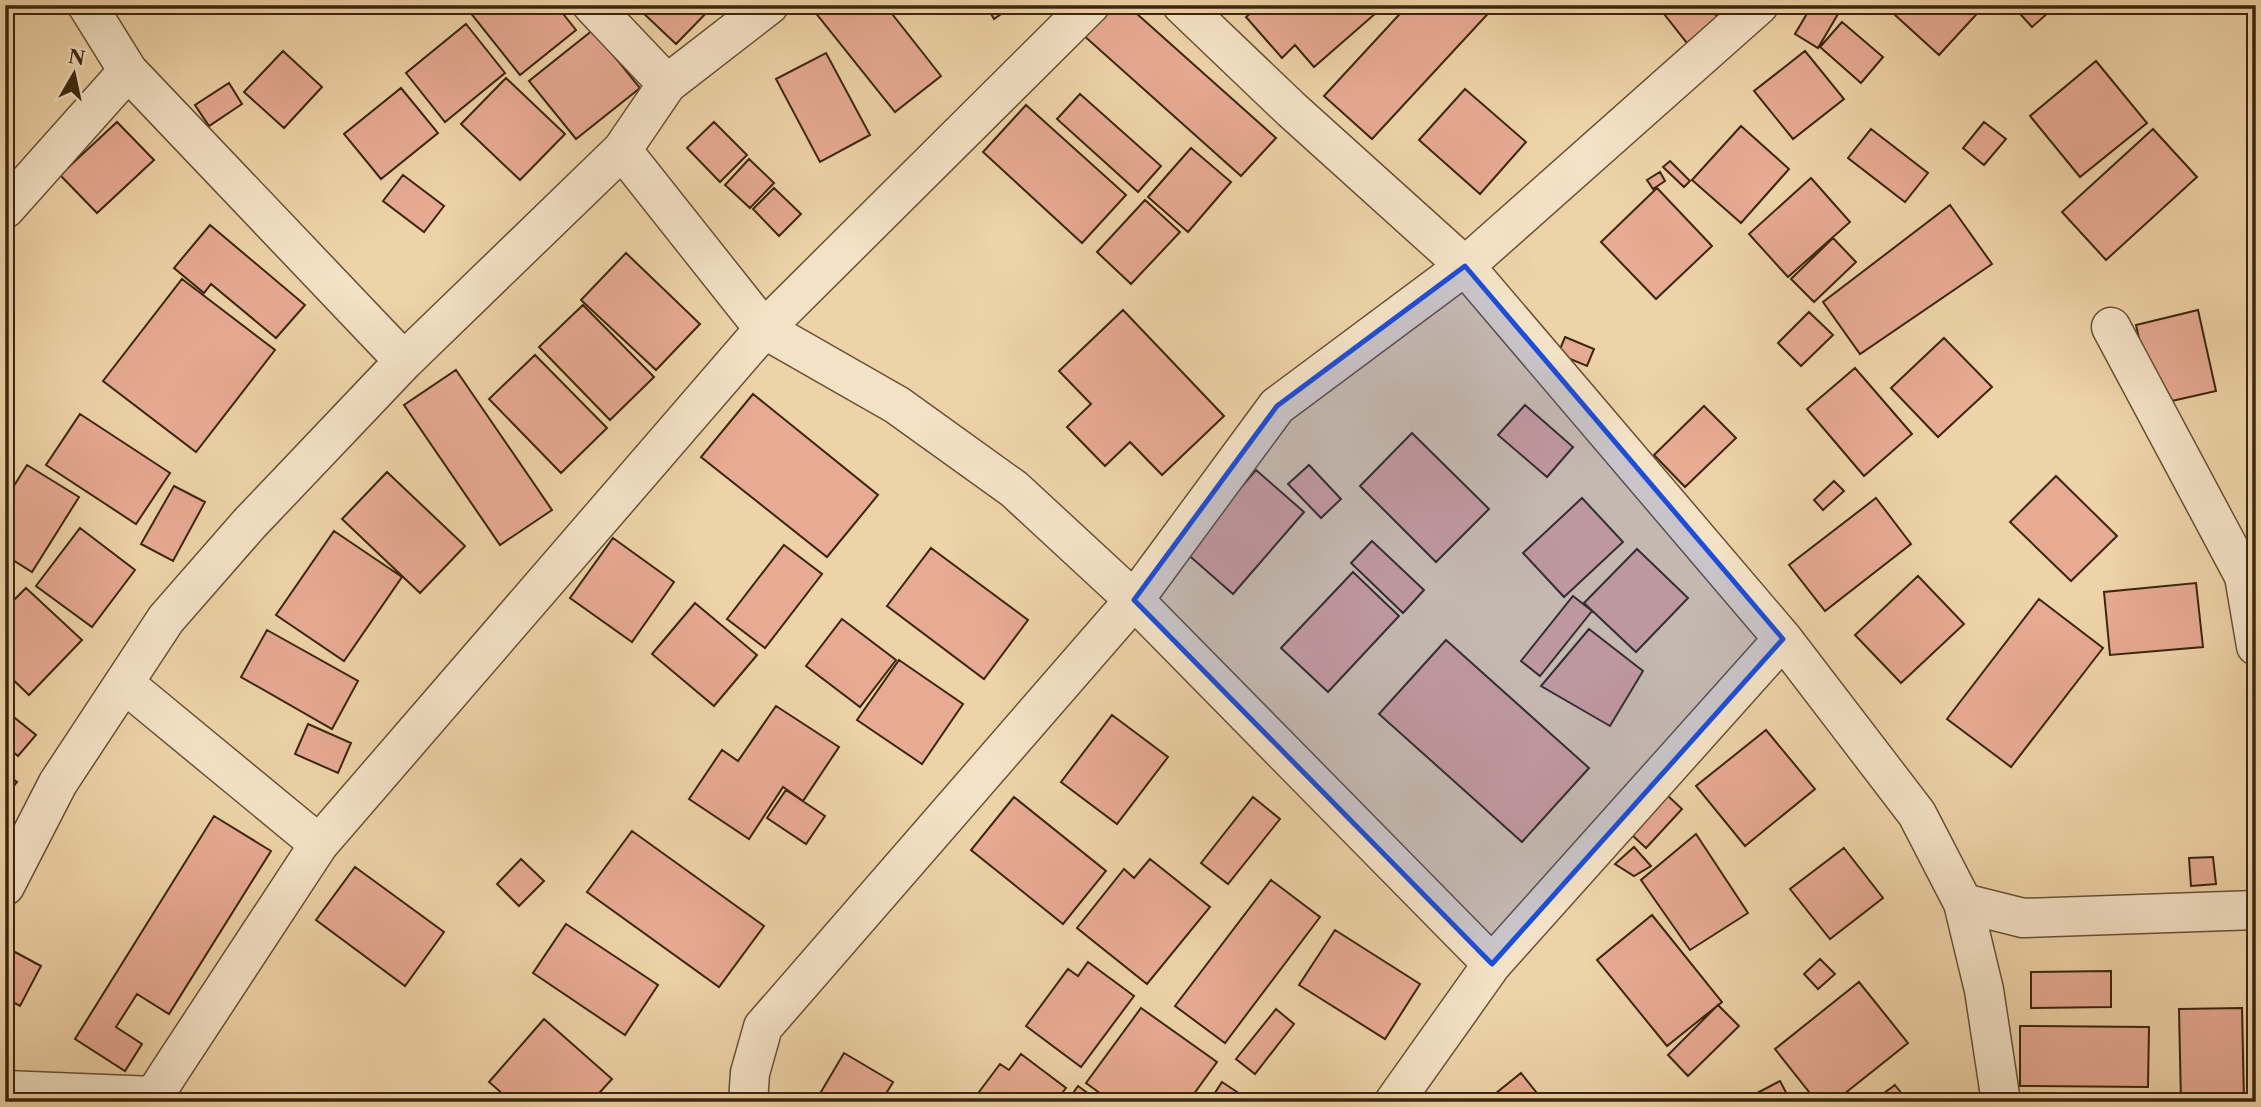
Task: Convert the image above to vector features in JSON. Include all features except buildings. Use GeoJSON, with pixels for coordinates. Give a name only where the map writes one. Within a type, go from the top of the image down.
{"type":"FeatureCollection","features":[{"type":"Feature","properties":{"kind":"street"},"geometry":{"type":"LineString","coordinates":[[87,5],[128,71],[404,361]]}},
{"type":"Feature","properties":{"kind":"street"},"geometry":{"type":"LineString","coordinates":[[592,5],[667,84]]}},
{"type":"Feature","properties":{"kind":"street"},"geometry":{"type":"LineString","coordinates":[[5,886],[58,783],[174,610],[249,524],[404,361],[622,150],[667,84],[769,5]]}},
{"type":"Feature","properties":{"kind":"street"},"geometry":{"type":"LineString","coordinates":[[5,1090],[154,1099],[319,844],[764,329],[1090,5]]}},
{"type":"Feature","properties":{"kind":"street"},"geometry":{"type":"LineString","coordinates":[[1182,5],[1292,110],[1465,266],[1783,639],[1917,814],[1964,903],[1984,990],[2001,1102]]}},
{"type":"Feature","properties":{"kind":"street"},"geometry":{"type":"LineString","coordinates":[[748,1102],[750,1073],[763,1027],[1135,600],[1277,406],[1465,266],[1759,5]]}},
{"type":"Feature","properties":{"kind":"street"},"geometry":{"type":"LineString","coordinates":[[5,209],[128,71]]}},
{"type":"Feature","properties":{"kind":"street"},"geometry":{"type":"LineString","coordinates":[[622,150],[764,329],[897,405],[1014,489],[1135,600],[1492,964]]}},
{"type":"Feature","properties":{"kind":"street"},"geometry":{"type":"LineString","coordinates":[[2111,327],[2244,576],[2256,646]]}},
{"type":"Feature","properties":{"kind":"street"},"geometry":{"type":"LineString","coordinates":[[1394,1102],[1492,964],[1783,639]]}},
{"type":"Feature","properties":{"kind":"street"},"geometry":{"type":"LineString","coordinates":[[125,684],[319,844]]}},
{"type":"Feature","properties":{"kind":"street"},"geometry":{"type":"LineString","coordinates":[[1964,903],[2022,918],[2256,910]]}},
{"type":"Feature","properties":{"kind":"highlighted area"},"geometry":{"type":"Polygon","coordinates":[[[1465,266],[1783,639],[1492,964],[1134,600],[1277,406],[1465,266]]]}}]}
